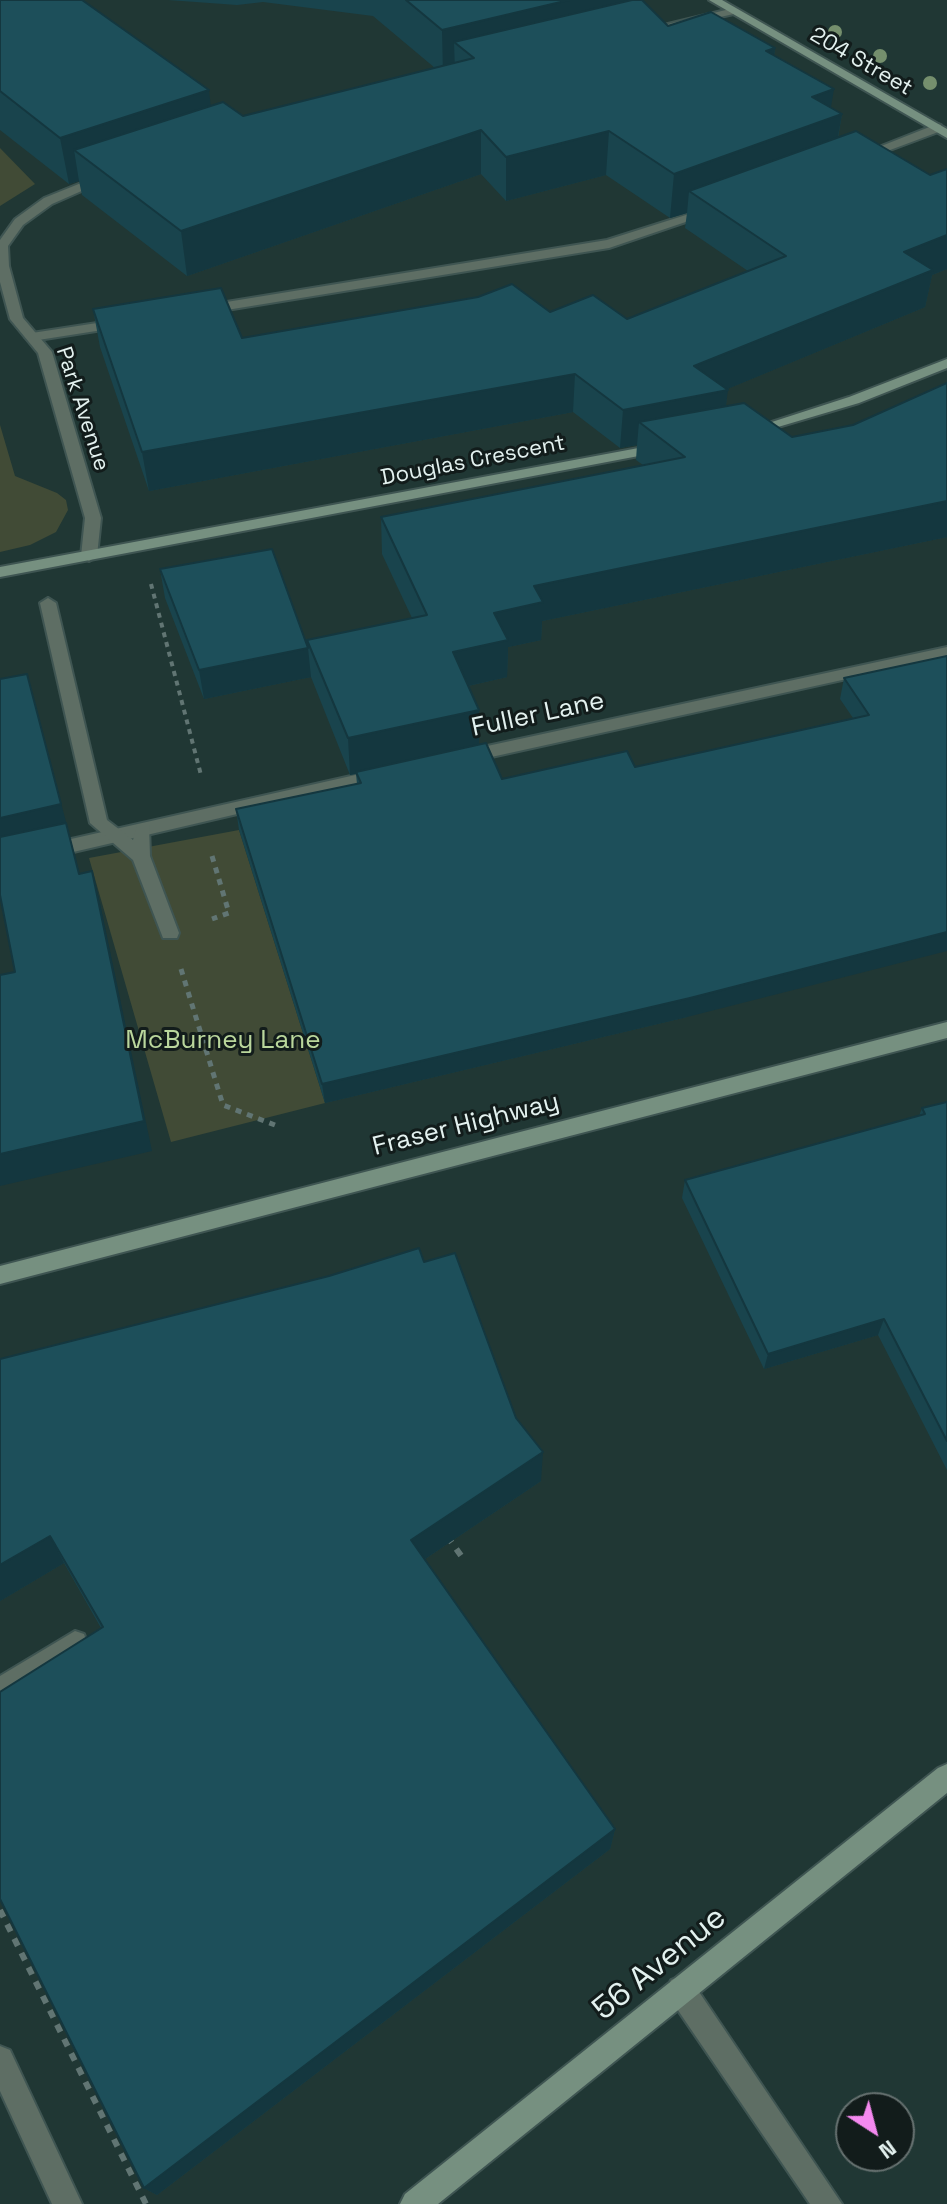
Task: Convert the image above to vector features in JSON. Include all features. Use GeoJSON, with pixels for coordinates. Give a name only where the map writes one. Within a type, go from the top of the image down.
{"type":"FeatureCollection","features":[{"type":"Feature","properties":{"kind":"street","name":"204 Street"},"geometry":{"type":"LineString","coordinates":[[714,0],[942,131]]}},
{"type":"Feature","properties":{"kind":"street"},"geometry":{"type":"LineString","coordinates":[[629,35],[734,11]]}},
{"type":"Feature","properties":{"kind":"street"},"geometry":{"type":"LineString","coordinates":[[843,163],[942,131]]}},
{"type":"Feature","properties":{"kind":"street","name":"Park Avenue"},"geometry":{"type":"LineString","coordinates":[[89,556],[93,518],[45,352],[17,319],[2,266],[2,246],[19,222],[48,201],[114,175]]}},
{"type":"Feature","properties":{"kind":"street"},"geometry":{"type":"LineString","coordinates":[[193,311],[609,244],[725,206]]}},
{"type":"Feature","properties":{"kind":"street"},"geometry":{"type":"LineString","coordinates":[[32,337],[131,321]]}},
{"type":"Feature","properties":{"kind":"street"},"geometry":{"type":"LineString","coordinates":[[740,433],[806,416],[947,363]]}},
{"type":"Feature","properties":{"kind":"street","name":"Douglas Crescent"},"geometry":{"type":"LineString","coordinates":[[0,572],[678,445]]}},
{"type":"Feature","properties":{"kind":"street"},"geometry":{"type":"LineString","coordinates":[[48,603],[99,823],[141,856]]}},
{"type":"Feature","properties":{"kind":"street","name":"Fuller Lane"},"geometry":{"type":"LineString","coordinates":[[448,761],[947,652]]}},
{"type":"Feature","properties":{"kind":"street"},"geometry":{"type":"LineString","coordinates":[[0,862],[402,771]]}},
{"type":"Feature","properties":{"kind":"street"},"geometry":{"type":"LineString","coordinates":[[143,829],[141,856],[170,933]]}},
{"type":"Feature","properties":{"kind":"street","name":"Fraser Highway"},"geometry":{"type":"LineString","coordinates":[[0,1275],[947,1030]]}},
{"type":"Feature","properties":{"kind":"street"},"geometry":{"type":"LineString","coordinates":[[0,1690],[75,1643]]}},
{"type":"Feature","properties":{"kind":"street","name":"56 Avenue"},"geometry":{"type":"LineString","coordinates":[[415,2204],[947,1777]]}},
{"type":"Feature","properties":{"kind":"street"},"geometry":{"type":"LineString","coordinates":[[681,1990],[827,2204]]}},
{"type":"Feature","properties":{"kind":"street"},"geometry":{"type":"LineString","coordinates":[[0,2060],[67,2204]]}},
{"type":"Feature","properties":{"kind":"path"},"geometry":{"type":"LineString","coordinates":[[151,584],[206,796],[228,792],[238,822],[204,830],[229,913],[170,933],[223,1105],[280,1127]]}},
{"type":"Feature","properties":{"kind":"path"},"geometry":{"type":"LineString","coordinates":[[444,1531],[462,1557]]}},
{"type":"Feature","properties":{"kind":"path"},"geometry":{"type":"LineString","coordinates":[[0,1910],[146,2204]]}},
{"type":"Feature","properties":{"kind":"green space"},"geometry":{"type":"Polygon","coordinates":[[[0,148],[35,184],[0,206],[0,148]]]}},
{"type":"Feature","properties":{"kind":"green space"},"geometry":{"type":"Polygon","coordinates":[[[0,425],[15,476],[57,493],[66,500],[68,510],[56,532],[30,545],[0,552],[0,425]]]}},
{"type":"Feature","properties":{"kind":"green space","name":"McBurney Lane"},"geometry":{"type":"Polygon","coordinates":[[[239,830],[325,1103],[171,1142],[89,858],[239,830]]]}},
{"type":"Feature","properties":{"kind":"building"},"geometry":{"type":"Polygon","coordinates":[[[0,0],[82,0],[209,90],[60,138],[0,91],[0,0]]]}},
{"type":"Feature","properties":{"kind":"building"},"geometry":{"type":"Polygon","coordinates":[[[406,0],[569,0],[442,30],[406,0]]]}},
{"type":"Feature","properties":{"kind":"building"},"geometry":{"type":"Polygon","coordinates":[[[642,0],[668,26],[711,12],[775,48],[766,51],[834,89],[812,97],[842,114],[674,174],[609,131],[506,157],[481,130],[181,231],[74,150],[223,102],[243,116],[474,58],[454,42],[642,0]]]}},
{"type":"Feature","properties":{"kind":"building"},"geometry":{"type":"Polygon","coordinates":[[[856,131],[930,175],[947,169],[947,235],[904,252],[933,270],[694,366],[728,390],[623,410],[575,374],[142,452],[93,309],[221,288],[242,338],[478,297],[512,284],[550,312],[593,295],[627,319],[786,256],[689,191],[856,131]]]}},
{"type":"Feature","properties":{"kind":"building"},"geometry":{"type":"Polygon","coordinates":[[[947,383],[947,501],[534,586],[543,602],[494,613],[508,640],[453,652],[479,710],[348,738],[307,640],[427,615],[381,517],[685,457],[639,422],[744,403],[792,437],[853,425],[947,383]]]}},
{"type":"Feature","properties":{"kind":"building"},"geometry":{"type":"Polygon","coordinates":[[[272,549],[308,648],[199,670],[160,569],[272,549]]]}},
{"type":"Feature","properties":{"kind":"building"},"geometry":{"type":"Polygon","coordinates":[[[947,656],[947,932],[690,998],[322,1084],[236,809],[361,783],[356,772],[486,743],[502,779],[627,751],[635,767],[869,715],[844,678],[947,656]]]}},
{"type":"Feature","properties":{"kind":"building"},"geometry":{"type":"Polygon","coordinates":[[[27,674],[61,804],[0,818],[0,679],[27,674]]]}},
{"type":"Feature","properties":{"kind":"building"},"geometry":{"type":"Polygon","coordinates":[[[66,823],[79,874],[92,871],[144,1121],[0,1154],[0,975],[15,972],[0,895],[0,837],[66,823]]]}},
{"type":"Feature","properties":{"kind":"building"},"geometry":{"type":"Polygon","coordinates":[[[947,1102],[947,1441],[884,1319],[768,1354],[685,1180],[925,1114],[922,1108],[947,1102]]]}},
{"type":"Feature","properties":{"kind":"building"},"geometry":{"type":"Polygon","coordinates":[[[419,1248],[424,1262],[455,1253],[516,1418],[543,1452],[411,1540],[615,1829],[144,2188],[0,1899],[0,1692],[103,1627],[50,1536],[0,1565],[0,1359],[329,1276],[419,1248]]]}}]}
